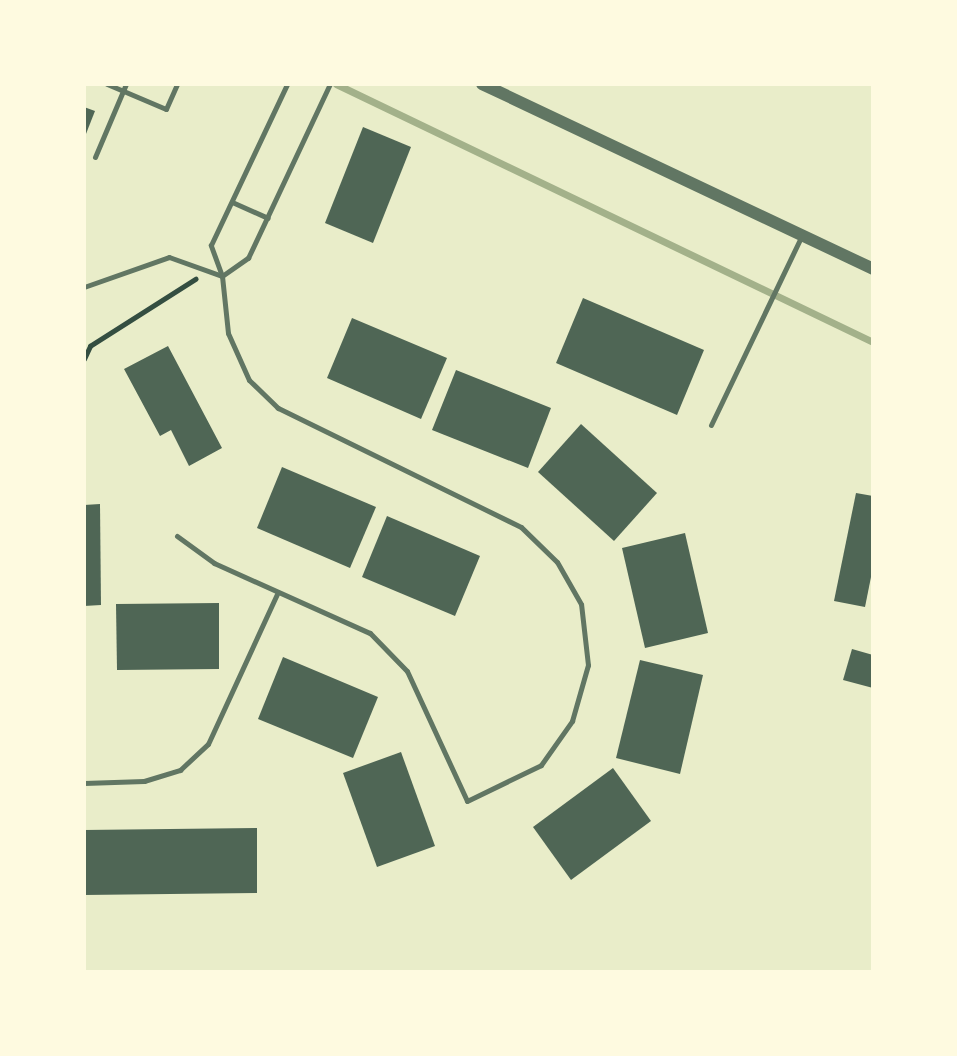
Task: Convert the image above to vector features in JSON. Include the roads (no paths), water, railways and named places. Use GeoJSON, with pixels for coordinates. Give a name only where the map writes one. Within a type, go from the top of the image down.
{"type":"FeatureCollection","features":[{"type":"Feature","properties":{"kind":"street"},"geometry":{"type":"LineString","coordinates":[[482,84],[873,269]]}},
{"type":"Feature","properties":{"kind":"lane"},"geometry":{"type":"LineString","coordinates":[[107,84],[166,109],[177,84]]}},
{"type":"Feature","properties":{"kind":"lane"},"geometry":{"type":"LineString","coordinates":[[95,157],[126,84]]}},
{"type":"Feature","properties":{"kind":"lane"},"geometry":{"type":"LineString","coordinates":[[177,537],[214,563],[370,634],[407,671],[467,801],[541,765],[572,721],[588,664],[581,604],[557,562],[521,527],[278,408],[249,380],[228,333],[222,276],[211,245],[287,84]]}},
{"type":"Feature","properties":{"kind":"lane"},"geometry":{"type":"LineString","coordinates":[[222,276],[248,258],[330,84]]}},
{"type":"Feature","properties":{"kind":"lane"},"geometry":{"type":"LineString","coordinates":[[232,202],[268,219]]}},
{"type":"Feature","properties":{"kind":"lane"},"geometry":{"type":"LineString","coordinates":[[711,425],[802,235]]}},
{"type":"Feature","properties":{"kind":"lane"},"geometry":{"type":"LineString","coordinates":[[84,287],[169,257],[222,276]]}},
{"type":"Feature","properties":{"kind":"lane"},"geometry":{"type":"LineString","coordinates":[[84,783],[144,781],[180,770],[208,744],[278,592]]}},
{"type":"Feature","properties":{"kind":"waterway"},"geometry":{"type":"LineString","coordinates":[[336,84],[873,342]]}}]}
